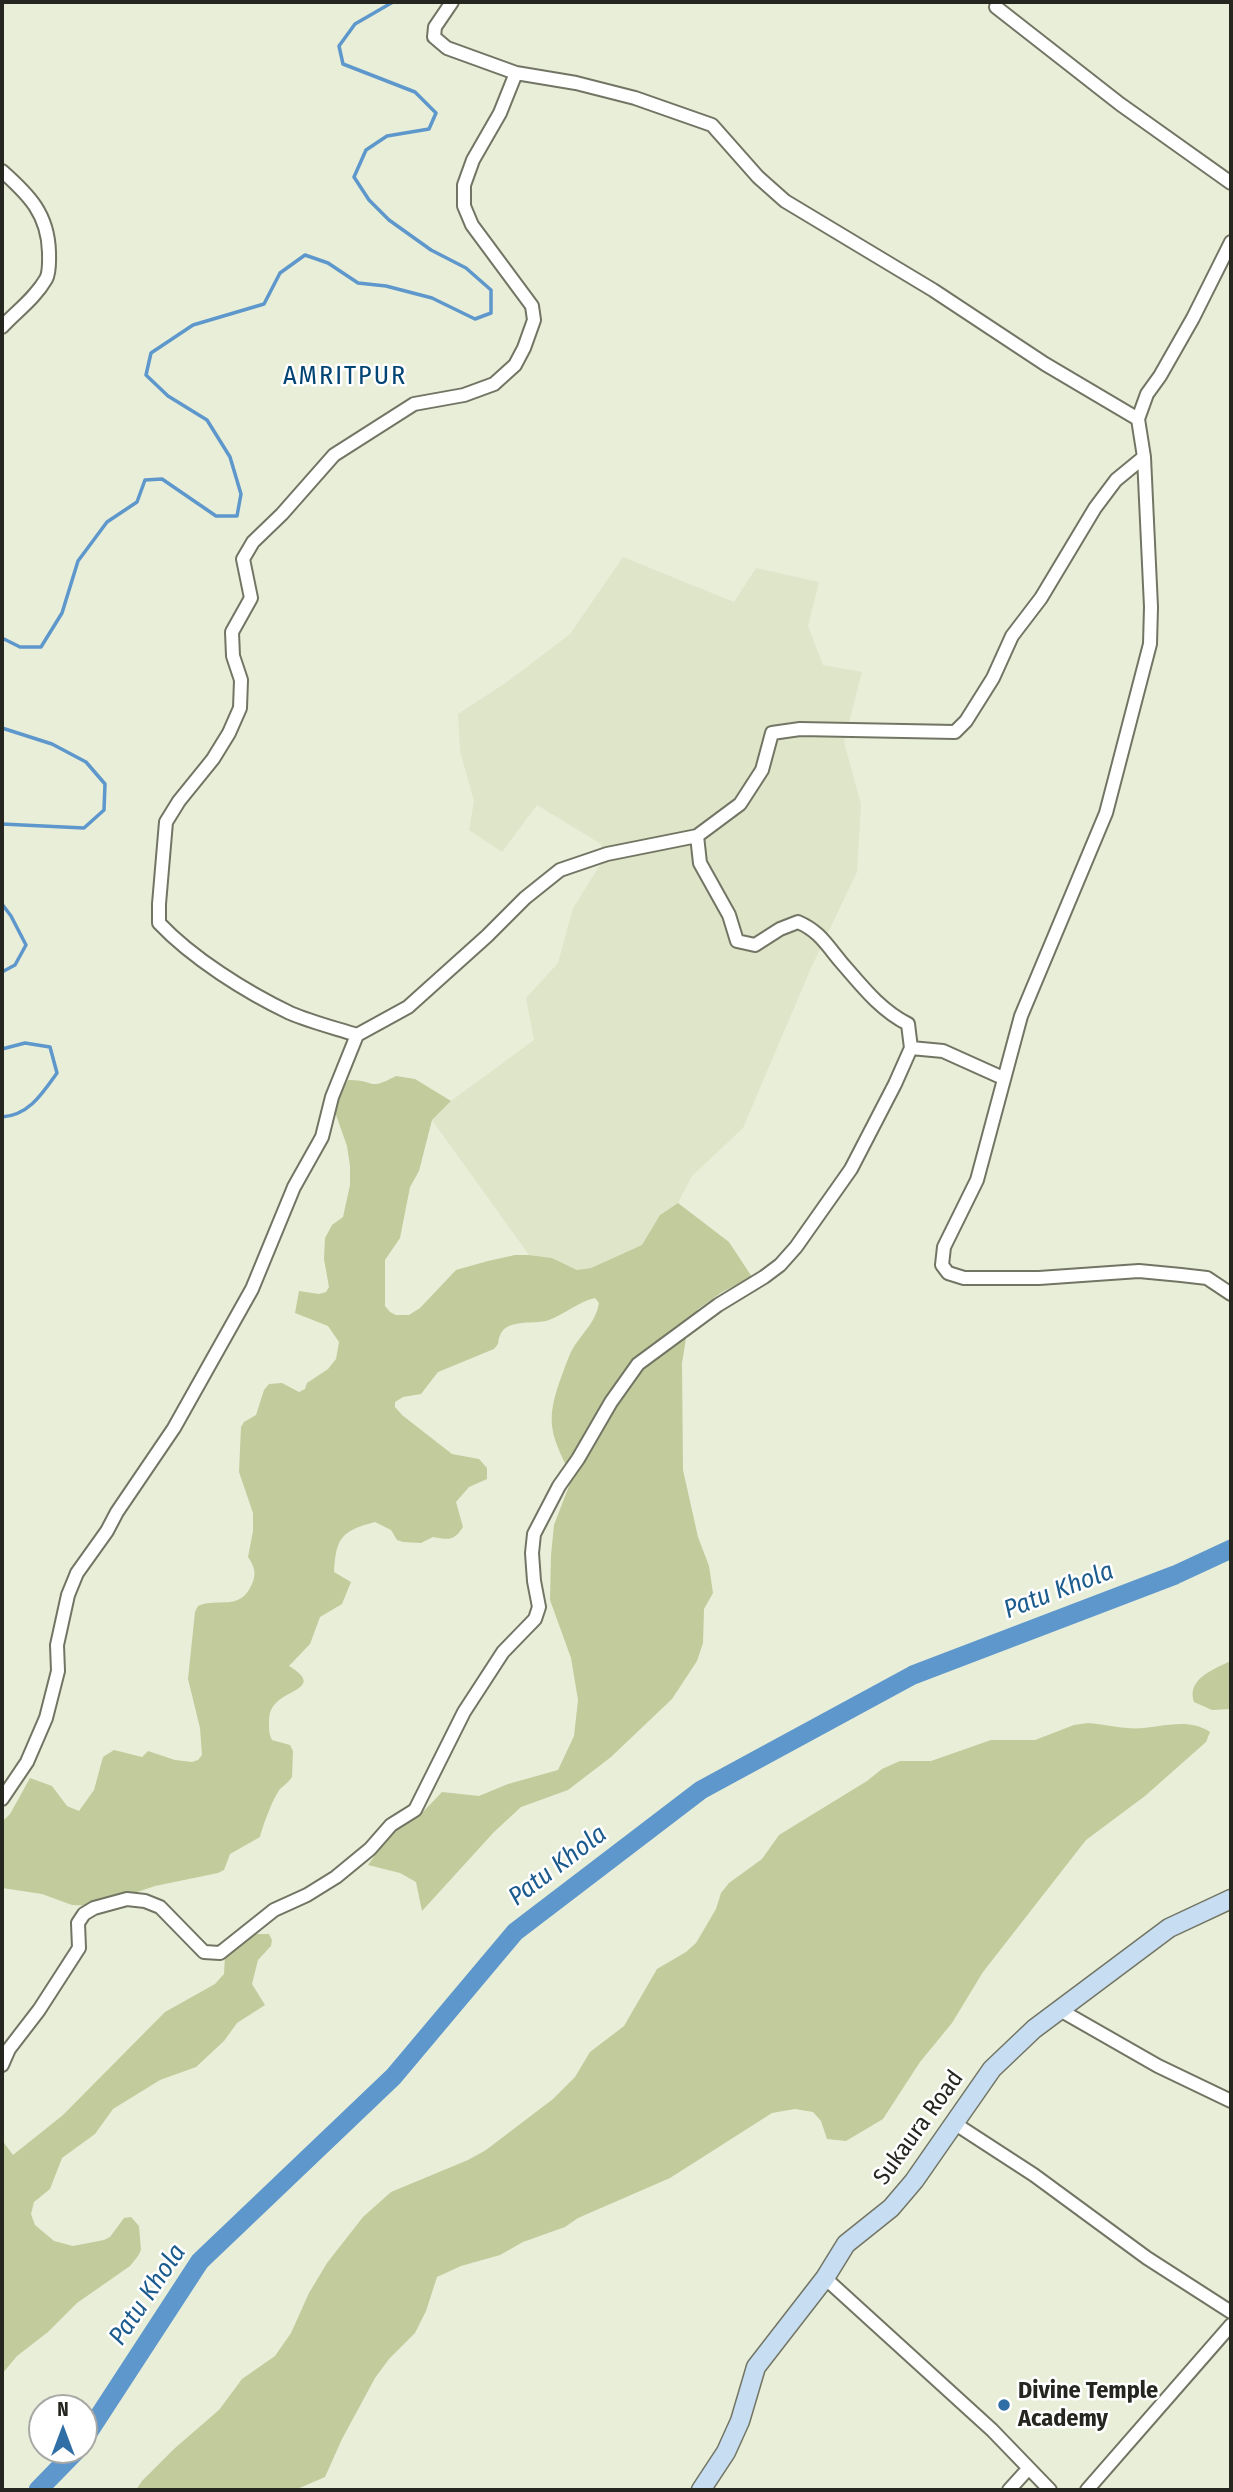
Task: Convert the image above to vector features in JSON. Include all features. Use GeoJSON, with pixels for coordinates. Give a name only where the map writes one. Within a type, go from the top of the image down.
{"type":"FeatureCollection","features":[{"type":"Feature","properties":{"kind":"street"},"geometry":{"type":"LineString","coordinates":[[452,2],[435,27],[434,37],[447,48],[516,73],[576,83],[635,98],[712,125],[758,177],[785,201],[933,290],[1045,364],[1139,419]]}},
{"type":"Feature","properties":{"kind":"street"},"geometry":{"type":"LineString","coordinates":[[996,7],[1120,104],[1231,183]]}},
{"type":"Feature","properties":{"kind":"street"},"geometry":{"type":"LineString","coordinates":[[357,1035],[291,1013],[247,989],[189,949],[159,923],[166,822],[179,800],[213,759],[240,708],[241,680],[233,656],[232,632],[251,598],[243,559],[253,542],[282,514],[334,455],[414,404],[464,395],[494,384],[515,365],[524,348],[534,320],[532,306],[484,244],[464,206],[464,185],[473,160],[500,113],[516,73]]}},
{"type":"Feature","properties":{"kind":"street"},"geometry":{"type":"LineString","coordinates":[[2,171],[32,198],[47,227],[49,256],[48,276],[33,297],[2,327]]}},
{"type":"Feature","properties":{"kind":"street"},"geometry":{"type":"LineString","coordinates":[[1231,242],[1193,318],[1147,394],[1139,419],[1144,457],[1151,607],[1150,644],[1106,813],[1021,1016],[977,1180],[944,1247],[942,1265],[948,1273],[964,1278],[1039,1278],[1139,1271],[1207,1278],[1231,1294]]}},
{"type":"Feature","properties":{"kind":"street"},"geometry":{"type":"LineString","coordinates":[[2,1800],[27,1762],[46,1718],[58,1671],[57,1645],[68,1595],[77,1573],[174,1428],[252,1289],[294,1188],[322,1138],[332,1097],[357,1035],[408,1007],[525,898],[559,870],[620,850],[697,836],[740,804],[762,770],[772,733],[800,729],[955,732],[993,678],[1012,636],[1041,598],[1096,508],[1116,480],[1144,457]]}},
{"type":"Feature","properties":{"kind":"street"},"geometry":{"type":"LineString","coordinates":[[2,2065],[9,2049],[79,1948],[78,1923],[83,1914],[94,1908],[127,1899],[145,1901],[160,1908],[204,1952],[220,1952],[274,1910],[307,1895],[336,1877],[370,1849],[391,1825],[415,1810],[464,1712],[503,1651],[535,1619],[539,1607],[532,1553],[534,1534],[559,1486],[611,1402],[638,1364],[718,1305],[780,1265],[796,1247],[850,1169],[911,1048],[908,1024],[891,1015],[874,998],[815,929],[798,922],[780,929],[755,945],[737,941],[729,915],[700,863],[697,836]]}},
{"type":"Feature","properties":{"kind":"street"},"geometry":{"type":"LineString","coordinates":[[911,1048],[943,1051],[1003,1078]]}},
{"type":"Feature","properties":{"kind":"street","name":"Sukaura Road"},"geometry":{"type":"LineString","coordinates":[[701,2490],[726,2452],[740,2421],[756,2367],[825,2278],[846,2245],[891,2208],[914,2181],[992,2069],[1034,2029],[1169,1928],[1231,1899]]}},
{"type":"Feature","properties":{"kind":"street"},"geometry":{"type":"LineString","coordinates":[[1060,2010],[1158,2066],[1231,2101]]}},
{"type":"Feature","properties":{"kind":"street"},"geometry":{"type":"LineString","coordinates":[[954,2123],[1034,2175],[1147,2258],[1231,2312]]}},
{"type":"Feature","properties":{"kind":"street"},"geometry":{"type":"LineString","coordinates":[[825,2278],[992,2430],[1050,2490]]}},
{"type":"Feature","properties":{"kind":"street"},"geometry":{"type":"LineString","coordinates":[[1087,2490],[1231,2325]]}},
{"type":"Feature","properties":{"kind":"street"},"geometry":{"type":"LineString","coordinates":[[1009,2490],[1028,2469]]}},
{"type":"Feature","properties":{"kind":"shaded area"},"geometry":{"type":"Polygon","coordinates":[[[623,557],[734,602],[756,568],[819,582],[808,626],[823,665],[862,672],[844,742],[861,804],[857,872],[811,968],[743,1128],[692,1176],[678,1203],[660,1215],[643,1245],[591,1268],[577,1270],[552,1258],[529,1255],[432,1120],[451,1101],[534,1040],[526,998],[558,963],[573,908],[602,862],[601,844],[537,805],[502,852],[469,830],[474,801],[460,751],[458,714],[507,682],[570,634],[623,557]]]}},
{"type":"Feature","properties":{"kind":"green space"},"geometry":{"type":"Polygon","coordinates":[[[396,1076],[415,1079],[451,1101],[432,1120],[419,1171],[410,1187],[400,1238],[385,1260],[385,1306],[390,1312],[409,1315],[420,1308],[456,1270],[515,1255],[552,1258],[577,1270],[591,1268],[642,1245],[660,1215],[678,1203],[729,1242],[752,1277],[722,1292],[698,1309],[688,1326],[682,1363],[683,1470],[698,1537],[709,1566],[713,1593],[704,1609],[703,1643],[697,1661],[672,1699],[611,1757],[568,1790],[521,1807],[494,1832],[422,1911],[416,1882],[400,1873],[368,1865],[392,1832],[420,1815],[442,1792],[479,1796],[508,1784],[558,1770],[574,1736],[578,1700],[571,1658],[550,1600],[554,1525],[572,1478],[555,1439],[552,1417],[556,1391],[569,1356],[593,1320],[599,1303],[595,1298],[549,1320],[511,1325],[500,1335],[494,1349],[438,1372],[421,1394],[403,1397],[395,1402],[395,1407],[402,1415],[452,1454],[479,1459],[487,1468],[487,1479],[469,1487],[456,1502],[463,1527],[454,1537],[433,1537],[421,1543],[403,1542],[397,1540],[391,1530],[375,1522],[355,1529],[342,1538],[336,1551],[334,1572],[351,1582],[342,1604],[320,1617],[310,1644],[289,1666],[303,1678],[301,1687],[277,1702],[270,1712],[269,1730],[272,1740],[290,1745],[293,1751],[292,1777],[274,1799],[260,1837],[230,1854],[224,1870],[218,1873],[155,1886],[96,1906],[72,1905],[42,1894],[2,1888],[2,1822],[10,1814],[30,1778],[52,1786],[67,1806],[79,1811],[94,1790],[103,1757],[114,1750],[142,1757],[148,1751],[175,1760],[192,1762],[202,1755],[200,1728],[188,1679],[195,1612],[198,1606],[241,1598],[247,1593],[255,1573],[248,1557],[253,1513],[239,1472],[241,1427],[256,1415],[264,1390],[269,1384],[282,1383],[299,1392],[328,1369],[336,1359],[339,1342],[328,1326],[295,1313],[299,1291],[319,1294],[326,1292],[329,1287],[324,1259],[325,1238],[332,1225],[343,1217],[350,1185],[347,1146],[336,1115],[336,1103],[348,1080],[375,1084],[396,1076]]]}},
{"type":"Feature","properties":{"kind":"green space"},"geometry":{"type":"Polygon","coordinates":[[[1231,1661],[1231,1709],[1212,1710],[1194,1702],[1194,1687],[1198,1681],[1210,1671],[1231,1661]]]}},
{"type":"Feature","properties":{"kind":"green space"},"geometry":{"type":"Polygon","coordinates":[[[1088,1723],[1122,1728],[1180,1724],[1200,1727],[1210,1732],[1206,1742],[1145,1796],[1086,1840],[983,1972],[952,2023],[920,2062],[883,2119],[846,2141],[827,2139],[821,2121],[813,2112],[795,2109],[772,2113],[670,2178],[578,2218],[565,2227],[523,2242],[500,2255],[461,2266],[437,2277],[426,2311],[415,2333],[389,2359],[375,2378],[325,2477],[295,2490],[136,2490],[175,2448],[219,2410],[242,2379],[275,2356],[291,2333],[309,2293],[327,2263],[363,2217],[391,2192],[486,2150],[553,2099],[575,2077],[590,2052],[624,2026],[657,1969],[696,1943],[716,1909],[721,1893],[729,1883],[762,1859],[779,1835],[882,1769],[900,1761],[931,1761],[991,1740],[1035,1740],[1074,1725],[1088,1723]]]}},
{"type":"Feature","properties":{"kind":"green space"},"geometry":{"type":"Polygon","coordinates":[[[257,1934],[269,1934],[272,1940],[271,1946],[258,1960],[252,1984],[265,2005],[237,2023],[224,2041],[196,2067],[160,2080],[113,2109],[95,2134],[62,2158],[50,2189],[34,2202],[31,2214],[35,2225],[54,2241],[73,2246],[104,2240],[110,2237],[124,2218],[131,2217],[139,2226],[141,2250],[130,2266],[77,2303],[48,2332],[17,2356],[2,2374],[2,2140],[13,2155],[63,2115],[165,2012],[215,1984],[224,1974],[225,1956],[239,1943],[257,1934]]]}},
{"type":"Feature","properties":{"kind":"waterway"},"geometry":{"type":"LineString","coordinates":[[2,638],[20,647],[41,647],[62,613],[78,561],[107,522],[137,502],[145,480],[162,479],[216,516],[237,516],[241,494],[230,457],[207,420],[168,396],[146,375],[151,353],[193,325],[264,304],[280,273],[305,255],[328,263],[358,283],[386,286],[432,298],[475,319],[491,313],[491,290],[466,268],[431,250],[389,220],[369,200],[354,177],[366,150],[387,136],[429,129],[436,113],[415,92],[343,64],[339,46],[355,24],[393,2]]}},
{"type":"Feature","properties":{"kind":"waterway"},"geometry":{"type":"LineString","coordinates":[[2,728],[52,744],[86,762],[105,784],[104,810],[84,828],[2,824]]}},
{"type":"Feature","properties":{"kind":"waterway"},"geometry":{"type":"LineString","coordinates":[[2,904],[26,945],[15,965],[2,972]]}},
{"type":"Feature","properties":{"kind":"waterway"},"geometry":{"type":"LineString","coordinates":[[2,1049],[25,1043],[50,1047],[57,1073],[27,1108],[2,1117]]}},
{"type":"Feature","properties":{"kind":"waterway","name":"Patu Khola"},"geometry":{"type":"LineString","coordinates":[[98,2418],[200,2261],[394,2076],[515,1932],[701,1790],[913,1675],[1175,1575],[1231,1549]]}},
{"type":"Feature","properties":{"kind":"waterway","name":"Patu Khola"},"geometry":{"type":"LineString","coordinates":[[38,2490],[63,2464]]}},
{"type":"Feature","properties":{"kind":"place","name":"Divine Temple Academy"},"geometry":{"type":"Point","coordinates":[1004,2405]}},
{"type":"Feature","properties":{"kind":"district","name":"AMRITPUR"},"geometry":{"type":"Point","coordinates":[345,377]}}]}
